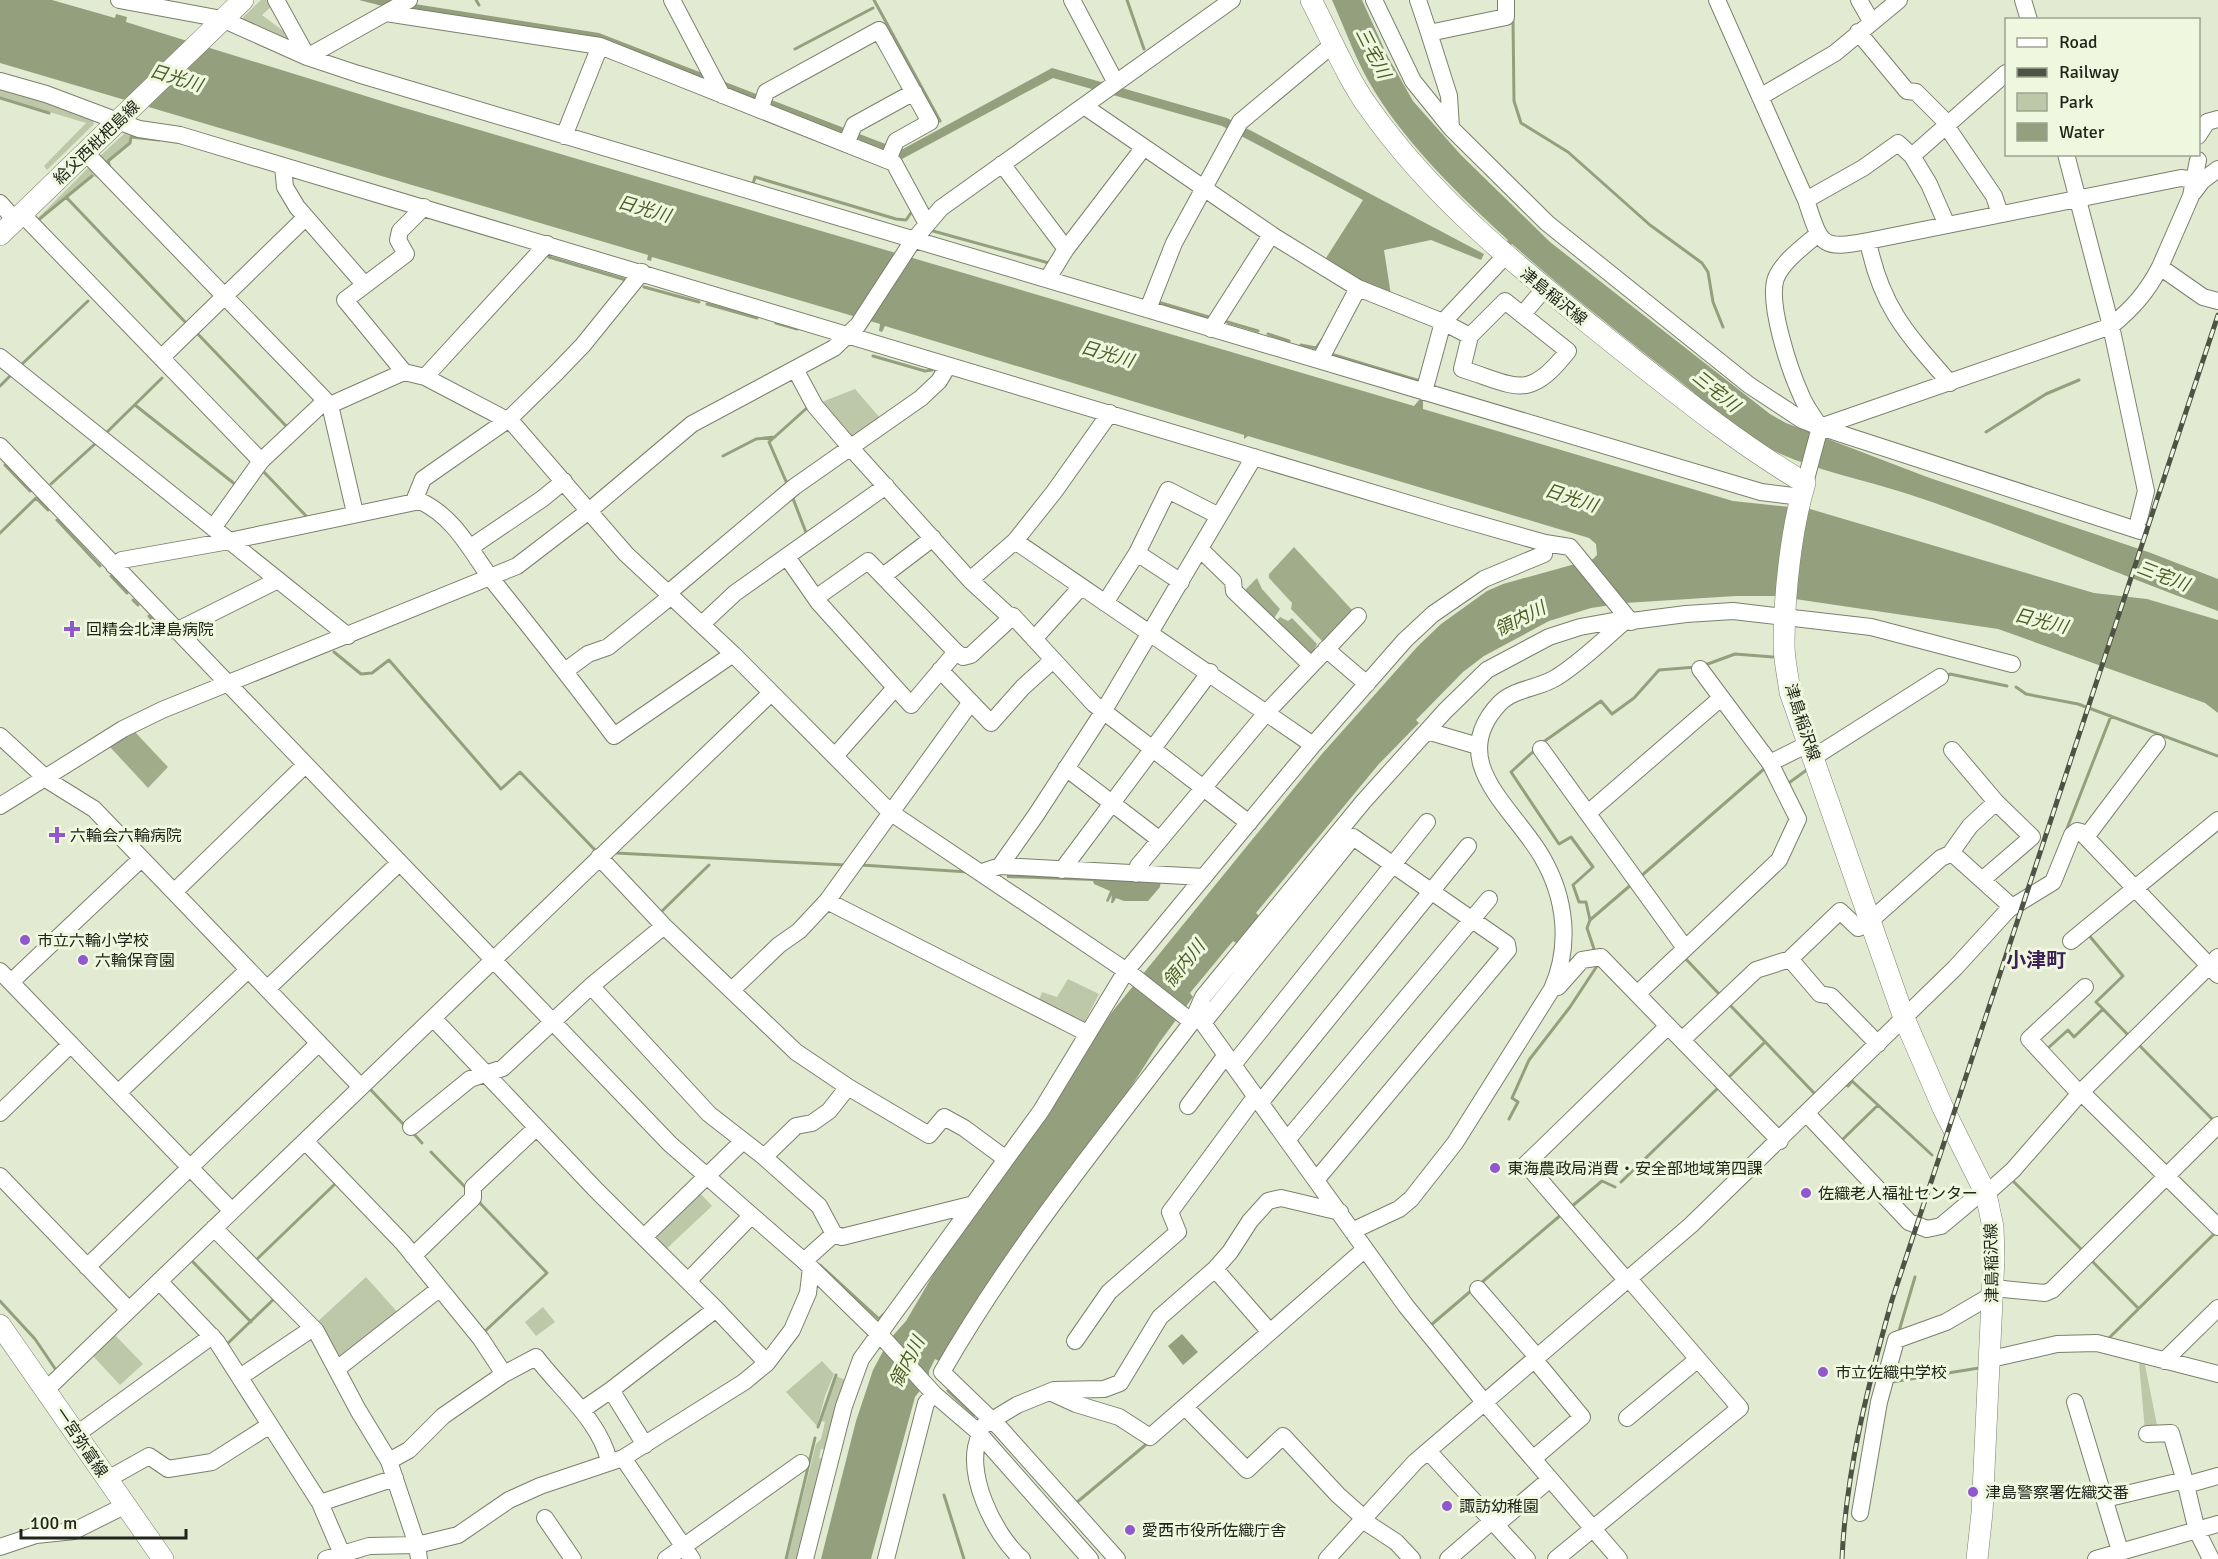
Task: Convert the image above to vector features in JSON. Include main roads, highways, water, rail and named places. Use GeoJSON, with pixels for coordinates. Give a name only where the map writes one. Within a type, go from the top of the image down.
{"type":"FeatureCollection","features":[{"type":"Feature","properties":{"kind":"main road","name":"給父西枇杷島線"},"geometry":{"type":"LineString","coordinates":[[0,234],[243,0]]}},
{"type":"Feature","properties":{"kind":"main road","name":"津島稲沢線"},"geometry":{"type":"LineString","coordinates":[[1311,0],[1368,107],[1445,198],[1505,256],[1682,397],[1803,488],[1785,614],[1784,648],[1790,692],[1904,1018],[1943,1107],[1985,1192],[1993,1227],[1991,1359],[1977,1559]]}},
{"type":"Feature","properties":{"kind":"main road","name":"一宮弥富線"},"geometry":{"type":"LineString","coordinates":[[0,1325],[164,1559]]}},
{"type":"Feature","properties":{"kind":"water"},"geometry":{"type":"Polygon","coordinates":[[[0,0],[52,0],[115,18],[116,14],[127,17],[126,22],[398,106],[1414,406],[1419,400],[1423,400],[1423,409],[1733,501],[1810,509],[2094,593],[2147,599],[2218,620],[2218,713],[2205,703],[1998,629],[1774,596],[1625,603],[1591,608],[1549,621],[1484,656],[1463,672],[1416,720],[1419,723],[1378,765],[1256,913],[1259,916],[1236,943],[1233,941],[1190,993],[1193,997],[1159,1043],[1124,1098],[941,1362],[935,1359],[929,1371],[929,1379],[915,1397],[871,1559],[821,1559],[856,1421],[873,1370],[889,1340],[906,1321],[937,1268],[1112,1012],[1321,755],[1418,646],[1441,624],[1487,591],[1503,584],[1593,559],[1597,555],[1596,544],[1589,538],[1248,436],[1244,439],[1244,435],[885,326],[882,332],[879,331],[880,324],[652,257],[651,261],[647,260],[648,255],[0,63],[0,0]]]}},
{"type":"Feature","properties":{"kind":"water"},"geometry":{"type":"Polygon","coordinates":[[[359,0],[389,0],[599,33],[901,150],[1052,68],[1227,118],[1484,254],[1481,260],[1431,240],[1384,250],[1391,295],[1364,285],[1326,258],[1363,200],[1222,126],[1053,78],[902,159],[598,42],[386,7],[359,0]]]}},
{"type":"Feature","properties":{"kind":"water","name":"三宅川"},"geometry":{"type":"Polygon","coordinates":[[[1332,0],[1362,0],[1387,55],[1413,101],[1461,155],[1550,242],[1770,414],[1786,423],[1927,477],[2151,553],[2218,579],[2218,611],[1947,508],[1796,460],[1749,437],[1574,297],[1512,244],[1509,247],[1505,244],[1508,240],[1420,152],[1389,113],[1363,70],[1332,0]]]}},
{"type":"Feature","properties":{"kind":"water"},"geometry":{"type":"Polygon","coordinates":[[[1007,873],[1161,880],[1160,887],[1148,901],[1124,901],[1116,898],[1111,903],[1112,895],[1108,902],[1106,901],[1110,891],[1094,884],[1093,881],[1007,878],[1007,873]]]}},
{"type":"Feature","properties":{"kind":"water"},"geometry":{"type":"Polygon","coordinates":[[[1182,1334],[1198,1352],[1183,1365],[1168,1346],[1182,1334]]]}},
{"type":"Feature","properties":{"kind":"waterway"},"geometry":{"type":"LineString","coordinates":[[476,0],[479,5]]}},
{"type":"Feature","properties":{"kind":"waterway"},"geometry":{"type":"LineString","coordinates":[[874,0],[940,121]]}},
{"type":"Feature","properties":{"kind":"waterway"},"geometry":{"type":"LineString","coordinates":[[1127,0],[1144,49]]}},
{"type":"Feature","properties":{"kind":"waterway"},"geometry":{"type":"LineString","coordinates":[[795,49],[873,8]]}},
{"type":"Feature","properties":{"kind":"waterway"},"geometry":{"type":"LineString","coordinates":[[1513,20],[1514,101],[1521,123],[1568,152],[1650,225],[1702,263],[1708,272],[1713,302],[1723,327]]}},
{"type":"Feature","properties":{"kind":"waterway"},"geometry":{"type":"LineString","coordinates":[[0,98],[49,113]]}},
{"type":"Feature","properties":{"kind":"waterway"},"geometry":{"type":"LineString","coordinates":[[110,168],[108,161],[130,143],[131,137],[159,140]]}},
{"type":"Feature","properties":{"kind":"waterway"},"geometry":{"type":"LineString","coordinates":[[37,221],[92,176]]}},
{"type":"Feature","properties":{"kind":"waterway"},"geometry":{"type":"LineString","coordinates":[[753,184],[755,177],[896,219],[906,220],[913,210]]}},
{"type":"Feature","properties":{"kind":"waterway"},"geometry":{"type":"LineString","coordinates":[[66,197],[187,324]]}},
{"type":"Feature","properties":{"kind":"waterway"},"geometry":{"type":"LineString","coordinates":[[933,231],[1049,263]]}},
{"type":"Feature","properties":{"kind":"waterway"},"geometry":{"type":"LineString","coordinates":[[549,257],[626,280],[626,283]]}},
{"type":"Feature","properties":{"kind":"waterway"},"geometry":{"type":"LineString","coordinates":[[644,287],[699,302]]}},
{"type":"Feature","properties":{"kind":"waterway"},"geometry":{"type":"LineString","coordinates":[[20,366],[88,301]]}},
{"type":"Feature","properties":{"kind":"waterway"},"geometry":{"type":"LineString","coordinates":[[1158,302],[1212,318]]}},
{"type":"Feature","properties":{"kind":"waterway"},"geometry":{"type":"LineString","coordinates":[[707,304],[757,318]]}},
{"type":"Feature","properties":{"kind":"waterway"},"geometry":{"type":"LineString","coordinates":[[1224,321],[1258,331]]}},
{"type":"Feature","properties":{"kind":"waterway"},"geometry":{"type":"LineString","coordinates":[[776,323],[797,329]]}},
{"type":"Feature","properties":{"kind":"waterway"},"geometry":{"type":"LineString","coordinates":[[195,331],[288,428]]}},
{"type":"Feature","properties":{"kind":"waterway"},"geometry":{"type":"LineString","coordinates":[[1268,334],[1289,341]]}},
{"type":"Feature","properties":{"kind":"waterway"},"geometry":{"type":"LineString","coordinates":[[1301,345],[1316,348],[1322,340]]}},
{"type":"Feature","properties":{"kind":"waterway"},"geometry":{"type":"LineString","coordinates":[[1332,351],[1331,354],[1420,381]]}},
{"type":"Feature","properties":{"kind":"waterway"},"geometry":{"type":"LineString","coordinates":[[873,356],[925,371],[932,370]]}},
{"type":"Feature","properties":{"kind":"waterway"},"geometry":{"type":"LineString","coordinates":[[0,386],[12,374]]}},
{"type":"Feature","properties":{"kind":"waterway"},"geometry":{"type":"LineString","coordinates":[[106,433],[162,378]]}},
{"type":"Feature","properties":{"kind":"waterway"},"geometry":{"type":"LineString","coordinates":[[1986,432],[2046,394],[2079,380]]}},
{"type":"Feature","properties":{"kind":"waterway"},"geometry":{"type":"LineString","coordinates":[[135,405],[236,485]]}},
{"type":"Feature","properties":{"kind":"waterway"},"geometry":{"type":"LineString","coordinates":[[788,486],[769,442],[808,407]]}},
{"type":"Feature","properties":{"kind":"waterway"},"geometry":{"type":"LineString","coordinates":[[723,456],[756,439],[775,437]]}},
{"type":"Feature","properties":{"kind":"waterway"},"geometry":{"type":"LineString","coordinates":[[51,484],[96,443]]}},
{"type":"Feature","properties":{"kind":"waterway"},"geometry":{"type":"LineString","coordinates":[[5,465],[30,491]]}},
{"type":"Feature","properties":{"kind":"waterway"},"geometry":{"type":"LineString","coordinates":[[262,470],[309,519]]}},
{"type":"Feature","properties":{"kind":"waterway"},"geometry":{"type":"LineString","coordinates":[[792,496],[807,535]]}},
{"type":"Feature","properties":{"kind":"waterway"},"geometry":{"type":"LineString","coordinates":[[0,533],[36,498],[48,510]]}},
{"type":"Feature","properties":{"kind":"waterway"},"geometry":{"type":"LineString","coordinates":[[57,520],[100,566]]}},
{"type":"Feature","properties":{"kind":"waterway"},"geometry":{"type":"LineString","coordinates":[[111,576],[127,593]]}},
{"type":"Feature","properties":{"kind":"waterway"},"geometry":{"type":"LineString","coordinates":[[133,600],[138,605]]}},
{"type":"Feature","properties":{"kind":"waterway"},"geometry":{"type":"LineString","coordinates":[[149,616],[153,621]]}},
{"type":"Feature","properties":{"kind":"waterway"},"geometry":{"type":"LineString","coordinates":[[334,652],[361,674],[372,673],[389,660],[501,789],[520,772],[595,850]]}},
{"type":"Feature","properties":{"kind":"waterway"},"geometry":{"type":"LineString","coordinates":[[1705,665],[1735,654],[1773,657]]}},
{"type":"Feature","properties":{"kind":"waterway"},"geometry":{"type":"LineString","coordinates":[[1542,743],[1601,701],[1612,714],[1634,698],[1659,670],[1696,667]]}},
{"type":"Feature","properties":{"kind":"waterway"},"geometry":{"type":"LineString","coordinates":[[1945,678],[1950,674],[2007,686]]}},
{"type":"Feature","properties":{"kind":"waterway"},"geometry":{"type":"LineString","coordinates":[[2016,687],[2026,694],[2078,704],[2218,756]]}},
{"type":"Feature","properties":{"kind":"waterway"},"geometry":{"type":"LineString","coordinates":[[2066,831],[2111,716]]}},
{"type":"Feature","properties":{"kind":"waterway"},"geometry":{"type":"LineString","coordinates":[[1535,750],[1511,772],[1559,844],[1571,837],[1593,867],[1573,885],[1579,902],[1586,902],[1590,920]]}},
{"type":"Feature","properties":{"kind":"waterway"},"geometry":{"type":"LineString","coordinates":[[1640,877],[1764,769]]}},
{"type":"Feature","properties":{"kind":"waterway"},"geometry":{"type":"LineString","coordinates":[[1786,785],[1808,769]]}},
{"type":"Feature","properties":{"kind":"waterway"},"geometry":{"type":"LineString","coordinates":[[616,853],[845,865]]}},
{"type":"Feature","properties":{"kind":"waterway"},"geometry":{"type":"LineString","coordinates":[[660,913],[709,865]]}},
{"type":"Feature","properties":{"kind":"waterway"},"geometry":{"type":"LineString","coordinates":[[861,865],[968,872]]}},
{"type":"Feature","properties":{"kind":"waterway"},"geometry":{"type":"LineString","coordinates":[[1595,952],[1587,928],[1590,920],[1632,884]]}},
{"type":"Feature","properties":{"kind":"waterway"},"geometry":{"type":"LineString","coordinates":[[2087,933],[2123,976],[2096,1002],[2103,1009]]}},
{"type":"Feature","properties":{"kind":"waterway"},"geometry":{"type":"LineString","coordinates":[[1684,957],[1720,995]]}},
{"type":"Feature","properties":{"kind":"waterway"},"geometry":{"type":"LineString","coordinates":[[1509,1119],[1518,1102],[1512,1098],[1529,1060],[1570,1007],[1599,963]]}},
{"type":"Feature","properties":{"kind":"waterway"},"geometry":{"type":"LineString","coordinates":[[1729,1004],[1814,1093]]}},
{"type":"Feature","properties":{"kind":"waterway"},"geometry":{"type":"LineString","coordinates":[[2047,1049],[2068,1030],[2074,1037],[2103,1009],[2130,1037]]}},
{"type":"Feature","properties":{"kind":"waterway"},"geometry":{"type":"LineString","coordinates":[[1728,1078],[1765,1042]]}},
{"type":"Feature","properties":{"kind":"waterway"},"geometry":{"type":"LineString","coordinates":[[2138,1044],[2215,1122]]}},
{"type":"Feature","properties":{"kind":"waterway"},"geometry":{"type":"LineString","coordinates":[[1845,1084],[1848,1086],[1852,1081],[1932,1155]]}},
{"type":"Feature","properties":{"kind":"waterway"},"geometry":{"type":"LineString","coordinates":[[1621,1182],[1719,1087]]}},
{"type":"Feature","properties":{"kind":"waterway"},"geometry":{"type":"LineString","coordinates":[[371,1090],[406,1127]]}},
{"type":"Feature","properties":{"kind":"waterway"},"geometry":{"type":"LineString","coordinates":[[1841,1141],[1878,1105]]}},
{"type":"Feature","properties":{"kind":"waterway"},"geometry":{"type":"LineString","coordinates":[[413,1133],[422,1143]]}},
{"type":"Feature","properties":{"kind":"waterway"},"geometry":{"type":"LineString","coordinates":[[431,1152],[467,1189]]}},
{"type":"Feature","properties":{"kind":"waterway"},"geometry":{"type":"LineString","coordinates":[[2012,1180],[2084,1252]]}},
{"type":"Feature","properties":{"kind":"waterway"},"geometry":{"type":"LineString","coordinates":[[1571,1207],[1602,1181],[1615,1187]]}},
{"type":"Feature","properties":{"kind":"waterway"},"geometry":{"type":"LineString","coordinates":[[255,1261],[336,1183]]}},
{"type":"Feature","properties":{"kind":"waterway"},"geometry":{"type":"LineString","coordinates":[[477,1200],[547,1273],[483,1333]]}},
{"type":"Feature","properties":{"kind":"waterway"},"geometry":{"type":"LineString","coordinates":[[1481,1283],[1562,1214]]}},
{"type":"Feature","properties":{"kind":"waterway"},"geometry":{"type":"LineString","coordinates":[[2107,1340],[2214,1234]]}},
{"type":"Feature","properties":{"kind":"waterway"},"geometry":{"type":"LineString","coordinates":[[2090,1259],[2138,1308]]}},
{"type":"Feature","properties":{"kind":"waterway"},"geometry":{"type":"LineString","coordinates":[[193,1262],[251,1322]]}},
{"type":"Feature","properties":{"kind":"waterway"},"geometry":{"type":"LineString","coordinates":[[820,1265],[879,1319],[884,1314]]}},
{"type":"Feature","properties":{"kind":"waterway"},"geometry":{"type":"LineString","coordinates":[[1899,1331],[1915,1277]]}},
{"type":"Feature","properties":{"kind":"waterway"},"geometry":{"type":"LineString","coordinates":[[1431,1325],[1472,1290]]}},
{"type":"Feature","properties":{"kind":"waterway"},"geometry":{"type":"LineString","coordinates":[[226,1345],[275,1298]]}},
{"type":"Feature","properties":{"kind":"waterway"},"geometry":{"type":"LineString","coordinates":[[0,1301],[35,1339],[56,1370]]}},
{"type":"Feature","properties":{"kind":"waterway"},"geometry":{"type":"LineString","coordinates":[[1892,1382],[1979,1368]]}},
{"type":"Feature","properties":{"kind":"waterway"},"geometry":{"type":"LineString","coordinates":[[818,1427],[836,1375]]}},
{"type":"Feature","properties":{"kind":"waterway"},"geometry":{"type":"LineString","coordinates":[[948,1391],[974,1415]]}},
{"type":"Feature","properties":{"kind":"waterway"},"geometry":{"type":"LineString","coordinates":[[786,1559],[815,1438]]}},
{"type":"Feature","properties":{"kind":"waterway"},"geometry":{"type":"LineString","coordinates":[[1076,1503],[1149,1442]]}},
{"type":"Feature","properties":{"kind":"waterway"},"geometry":{"type":"LineString","coordinates":[[944,1495],[964,1559]]}},
{"type":"Feature","properties":{"kind":"railway"},"geometry":{"type":"LineString","coordinates":[[1842,1559],[1853,1461],[1892,1300],[2218,315]]}},
{"type":"Feature","properties":{"kind":"place","name":"回精会北津島病院"},"geometry":{"type":"Point","coordinates":[72,629]}},
{"type":"Feature","properties":{"kind":"place","name":"六輪会六輪病院"},"geometry":{"type":"Point","coordinates":[57,835]}},
{"type":"Feature","properties":{"kind":"place","name":"市立六輪小学校"},"geometry":{"type":"Point","coordinates":[25,940]}},
{"type":"Feature","properties":{"kind":"place","name":"六輪保育園"},"geometry":{"type":"Point","coordinates":[83,960]}},
{"type":"Feature","properties":{"kind":"place","name":"東海農政局消費・安全部地域第四課"},"geometry":{"type":"Point","coordinates":[1495,1168]}},
{"type":"Feature","properties":{"kind":"place","name":"佐織老人福祉センター"},"geometry":{"type":"Point","coordinates":[1806,1193]}},
{"type":"Feature","properties":{"kind":"place","name":"市立佐織中学校"},"geometry":{"type":"Point","coordinates":[1823,1372]}},
{"type":"Feature","properties":{"kind":"place","name":"津島警察署佐織交番"},"geometry":{"type":"Point","coordinates":[1973,1492]}},
{"type":"Feature","properties":{"kind":"place","name":"諏訪幼稚園"},"geometry":{"type":"Point","coordinates":[1447,1506]}},
{"type":"Feature","properties":{"kind":"place","name":"愛西市役所佐織庁舎"},"geometry":{"type":"Point","coordinates":[1130,1530]}},
{"type":"Feature","properties":{"kind":"district","name":"小津町"},"geometry":{"type":"Point","coordinates":[2036,960]}},
{"type":"Feature","properties":{"kind":"water label","name":"日光川"},"geometry":{"type":"Point","coordinates":[176,78]}},
{"type":"Feature","properties":{"kind":"water label","name":"日光川"},"geometry":{"type":"Point","coordinates":[644,209]}},
{"type":"Feature","properties":{"kind":"water label","name":"日光川"},"geometry":{"type":"Point","coordinates":[1107,354]}},
{"type":"Feature","properties":{"kind":"water label","name":"日光川"},"geometry":{"type":"Point","coordinates":[1571,498]}},
{"type":"Feature","properties":{"kind":"water label","name":"領内川"},"geometry":{"type":"Point","coordinates":[1520,619]}},
{"type":"Feature","properties":{"kind":"water label","name":"日光川"},"geometry":{"type":"Point","coordinates":[2041,621]}},
{"type":"Feature","properties":{"kind":"water label","name":"領内川"},"geometry":{"type":"Point","coordinates":[1184,964]}},
{"type":"Feature","properties":{"kind":"water label","name":"領内川"},"geometry":{"type":"Point","coordinates":[907,1362]}}]}
